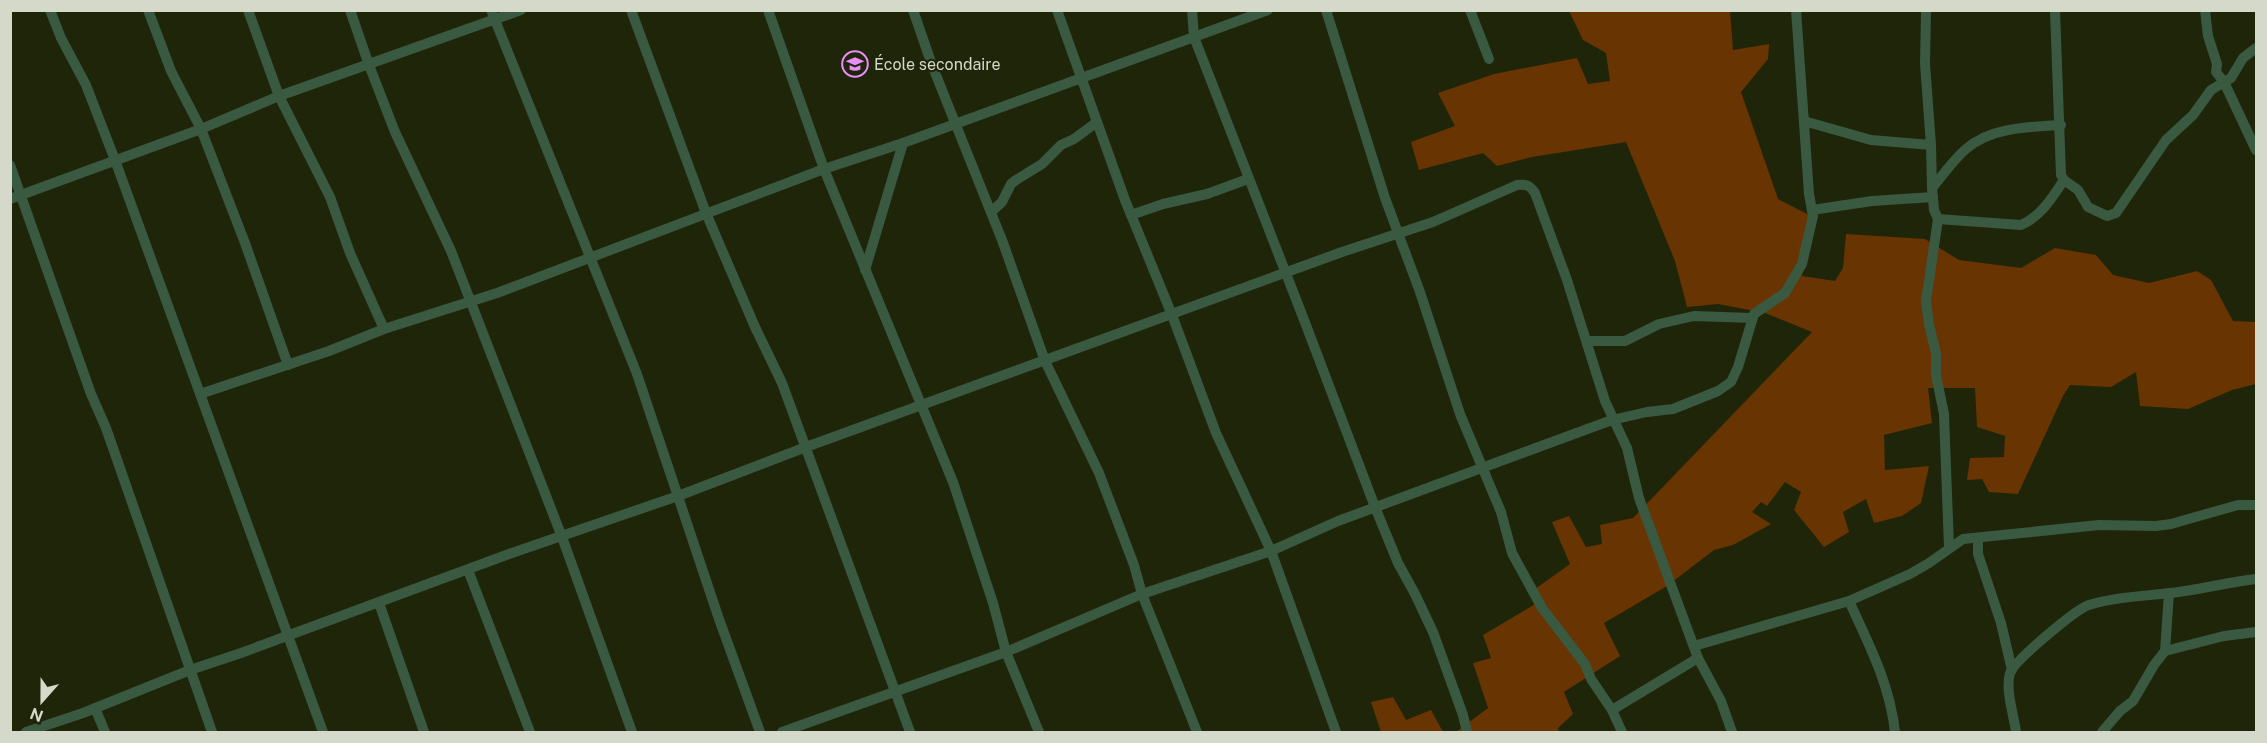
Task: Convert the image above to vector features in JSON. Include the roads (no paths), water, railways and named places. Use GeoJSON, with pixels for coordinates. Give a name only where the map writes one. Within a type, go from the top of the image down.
{"type":"FeatureCollection","features":[{"type":"Feature","properties":{"kind":"street"},"geometry":{"type":"LineString","coordinates":[[50,10],[60,38],[86,85],[115,160],[323,732]]}},
{"type":"Feature","properties":{"kind":"street"},"geometry":{"type":"LineString","coordinates":[[148,10],[171,71],[201,129],[245,243],[288,365]]}},
{"type":"Feature","properties":{"kind":"street"},"geometry":{"type":"LineString","coordinates":[[248,10],[279,96],[330,197],[350,253],[384,329]]}},
{"type":"Feature","properties":{"kind":"street"},"geometry":{"type":"LineString","coordinates":[[350,10],[396,132],[452,250],[562,537],[632,732]]}},
{"type":"Feature","properties":{"kind":"street"},"geometry":{"type":"LineString","coordinates":[[10,199],[201,129],[279,96],[369,65],[493,15],[521,10]]}},
{"type":"Feature","properties":{"kind":"street"},"geometry":{"type":"LineString","coordinates":[[631,10],[706,213],[782,383],[910,732]]}},
{"type":"Feature","properties":{"kind":"street"},"geometry":{"type":"LineString","coordinates":[[768,10],[824,169],[953,482],[993,603],[1006,652],[1039,732]]}},
{"type":"Feature","properties":{"kind":"street"},"geometry":{"type":"LineString","coordinates":[[913,10],[932,65],[991,212],[1045,361],[1103,483],[1134,565],[1142,594],[1197,732]]}},
{"type":"Feature","properties":{"kind":"street"},"geometry":{"type":"LineString","coordinates":[[1057,10],[1193,376],[1220,442],[1271,551],[1336,732]]}},
{"type":"Feature","properties":{"kind":"street"},"geometry":{"type":"LineString","coordinates":[[1192,10],[1194,37],[1248,179],[1375,507],[1398,563],[1433,632],[1467,732]]}},
{"type":"Feature","properties":{"kind":"street"},"geometry":{"type":"LineString","coordinates":[[200,394],[288,365],[384,329],[529,282],[589,257],[824,169],[903,143],[1269,10]]}},
{"type":"Feature","properties":{"kind":"street"},"geometry":{"type":"LineString","coordinates":[[1326,10],[1375,167],[1460,414],[1501,512],[1512,553],[1542,608],[1585,664],[1591,679],[1612,710],[1622,732]]}},
{"type":"Feature","properties":{"kind":"street"},"geometry":{"type":"LineString","coordinates":[[1470,10],[1490,59]]}},
{"type":"Feature","properties":{"kind":"street"},"geometry":{"type":"LineString","coordinates":[[782,732],[1006,652],[1142,594],[1271,551],[1375,507],[1612,420],[1673,409],[1726,386],[1735,376],[1754,314],[1785,293],[1802,264],[1813,216],[1809,194],[1796,10]]}},
{"type":"Feature","properties":{"kind":"street"},"geometry":{"type":"LineString","coordinates":[[1926,10],[1924,64],[1931,144],[1932,193],[1938,219],[1926,301],[1944,414],[1949,547]]}},
{"type":"Feature","properties":{"kind":"street"},"geometry":{"type":"LineString","coordinates":[[2055,10],[2061,125],[2060,167],[2064,180],[2078,190],[2088,207],[2107,216],[2116,213],[2166,140],[2193,115],[2211,90],[2235,74],[2243,58],[2256,48]]}},
{"type":"Feature","properties":{"kind":"street"},"geometry":{"type":"LineString","coordinates":[[2205,10],[2208,36],[2217,64],[2216,72],[2224,82],[2256,150]]}},
{"type":"Feature","properties":{"kind":"street"},"geometry":{"type":"LineString","coordinates":[[493,15],[637,374],[719,619],[760,732]]}},
{"type":"Feature","properties":{"kind":"street"},"geometry":{"type":"LineString","coordinates":[[1804,121],[1870,140],[1931,144]]}},
{"type":"Feature","properties":{"kind":"street"},"geometry":{"type":"LineString","coordinates":[[991,212],[1002,202],[1011,184],[1042,164],[1061,145],[1074,139],[1097,122]]}},
{"type":"Feature","properties":{"kind":"street"},"geometry":{"type":"LineString","coordinates":[[1812,210],[1932,193],[1957,158],[1979,140],[2021,127],[2061,125]]}},
{"type":"Feature","properties":{"kind":"street"},"geometry":{"type":"LineString","coordinates":[[865,270],[903,143]]}},
{"type":"Feature","properties":{"kind":"street"},"geometry":{"type":"LineString","coordinates":[[10,165],[91,394],[106,428],[212,732]]}},
{"type":"Feature","properties":{"kind":"street"},"geometry":{"type":"LineString","coordinates":[[1131,214],[1207,194],[1248,179]]}},
{"type":"Feature","properties":{"kind":"street"},"geometry":{"type":"LineString","coordinates":[[1938,219],[2021,225],[2030,221],[2044,208],[2064,180]]}},
{"type":"Feature","properties":{"kind":"street"},"geometry":{"type":"LineString","coordinates":[[26,732],[288,634],[678,496],[806,447],[1461,211],[1517,185],[1531,186],[1567,280],[1598,382],[1612,420],[1627,448],[1639,498],[1698,658],[1721,701],[1732,732]]}},
{"type":"Feature","properties":{"kind":"street"},"geometry":{"type":"LineString","coordinates":[[1587,342],[1624,341],[1659,324],[1694,316],[1752,318]]}},
{"type":"Feature","properties":{"kind":"street"},"geometry":{"type":"LineString","coordinates":[[1694,646],[1849,601],[1910,574],[1963,538],[2099,525],[2156,526],[2238,505],[2256,505]]}},
{"type":"Feature","properties":{"kind":"street"},"geometry":{"type":"LineString","coordinates":[[1978,538],[1979,560],[2001,623],[2012,670],[2009,683],[2016,732]]}},
{"type":"Feature","properties":{"kind":"street"},"geometry":{"type":"LineString","coordinates":[[468,570],[530,732]]}},
{"type":"Feature","properties":{"kind":"street"},"geometry":{"type":"LineString","coordinates":[[2012,670],[2031,649],[2084,607],[2146,595],[2256,579]]}},
{"type":"Feature","properties":{"kind":"street"},"geometry":{"type":"LineString","coordinates":[[2102,732],[2133,701],[2165,651],[2169,593]]}},
{"type":"Feature","properties":{"kind":"street"},"geometry":{"type":"LineString","coordinates":[[1849,601],[1883,676],[1891,703],[1895,732]]}},
{"type":"Feature","properties":{"kind":"street"},"geometry":{"type":"LineString","coordinates":[[379,603],[424,732]]}},
{"type":"Feature","properties":{"kind":"street"},"geometry":{"type":"LineString","coordinates":[[2165,651],[2233,634],[2256,632]]}},
{"type":"Feature","properties":{"kind":"street"},"geometry":{"type":"LineString","coordinates":[[1612,710],[1698,658]]}},
{"type":"Feature","properties":{"kind":"street"},"geometry":{"type":"LineString","coordinates":[[95,708],[105,732]]}},
{"type":"Feature","properties":{"kind":"street"},"geometry":{"type":"LineString","coordinates":[[83,712],[98,719]]}},
{"type":"Feature","properties":{"kind":"place","name":"École secondaire"},"geometry":{"type":"Point","coordinates":[855,64]}}]}
